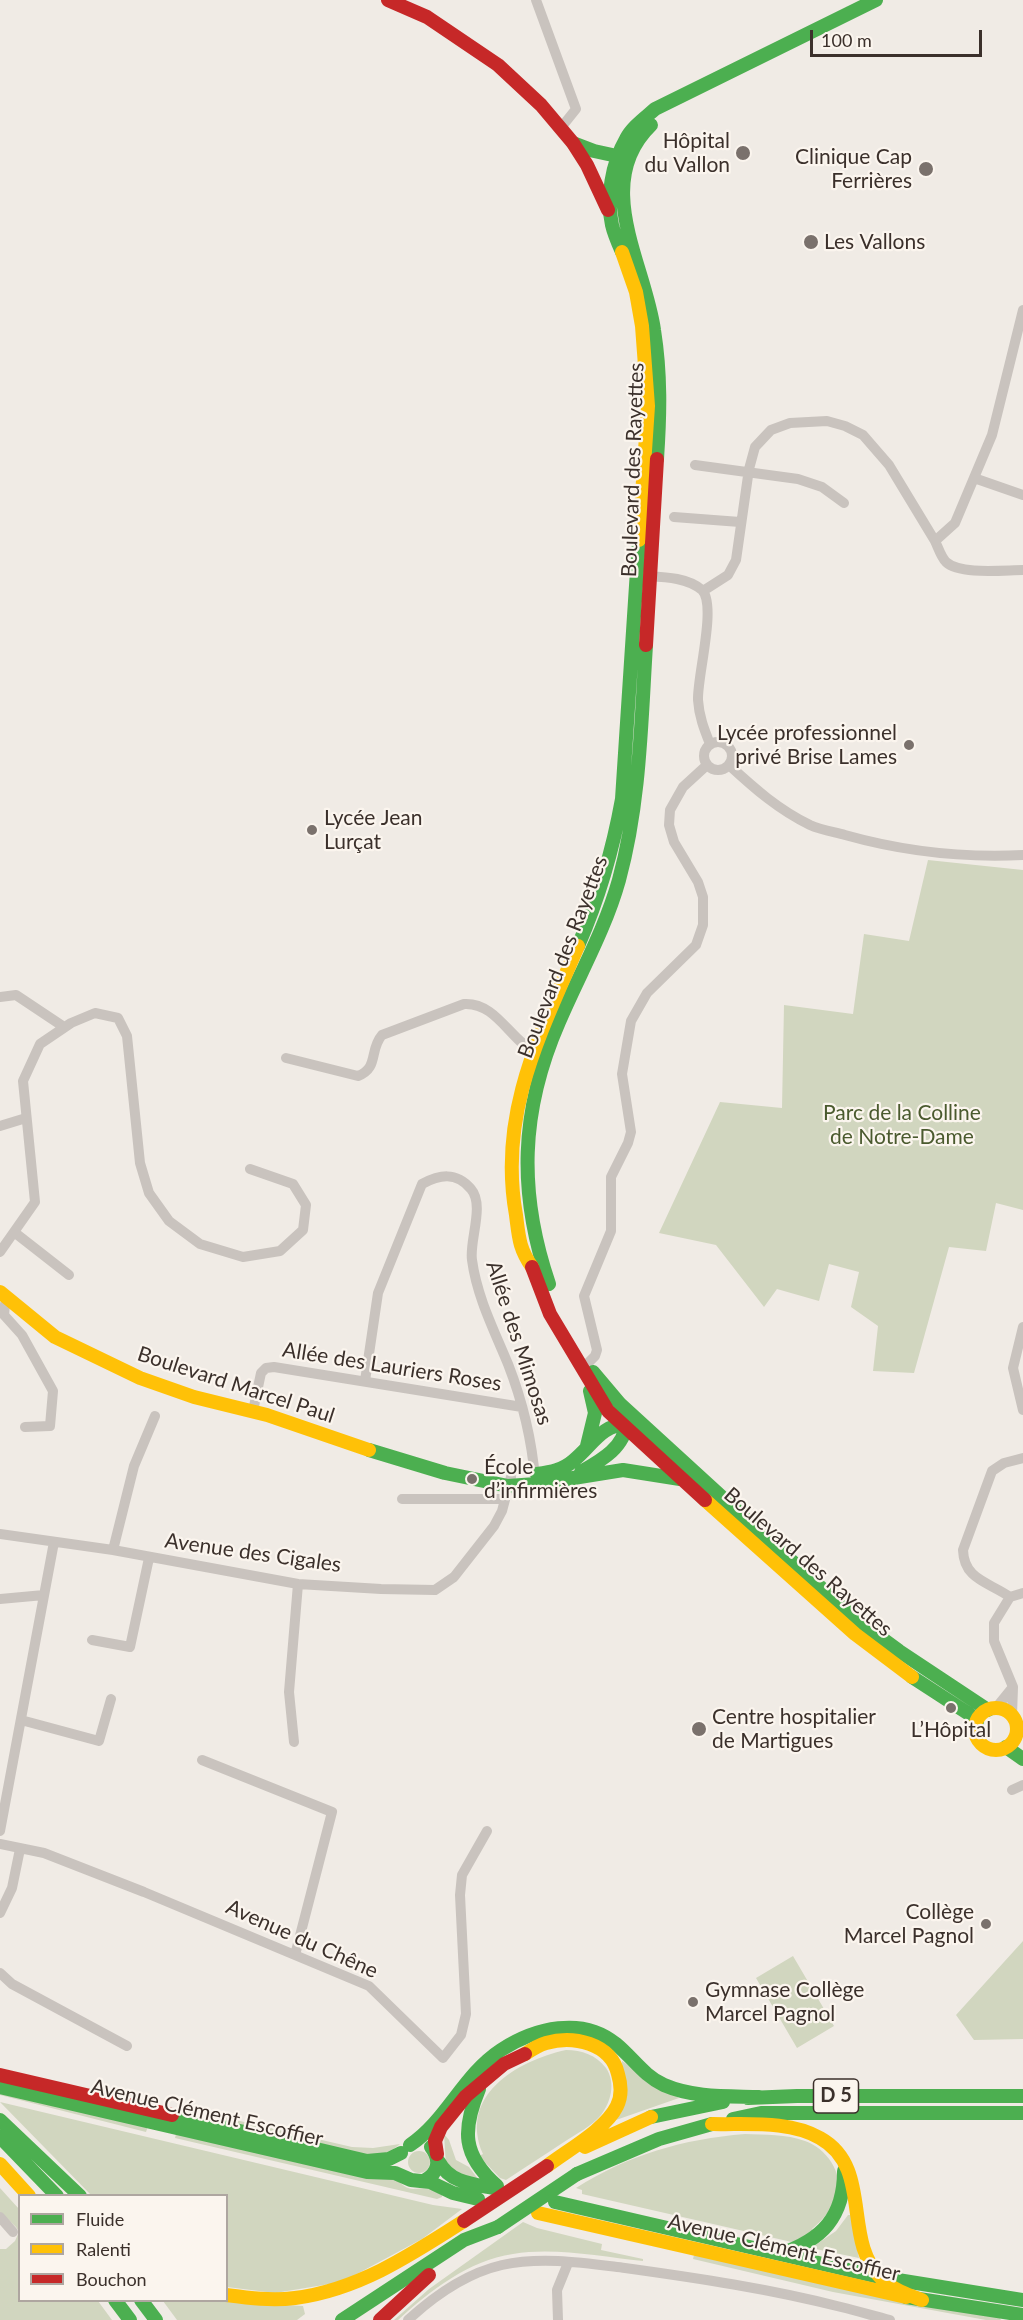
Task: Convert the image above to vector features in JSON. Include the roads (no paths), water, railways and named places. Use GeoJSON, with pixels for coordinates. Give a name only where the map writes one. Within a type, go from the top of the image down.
{"type":"FeatureCollection","features":[{"type":"Feature","properties":{"kind":"main road"},"geometry":{"type":"LineString","coordinates":[[388,0],[427,17],[498,65],[541,105],[573,143],[587,165],[611,215]]}},
{"type":"Feature","properties":{"kind":"main road"},"geometry":{"type":"LineString","coordinates":[[684,94],[876,0]]}},
{"type":"Feature","properties":{"kind":"main road","name":"Boulevard des Rayettes"},"geometry":{"type":"LineString","coordinates":[[684,94],[640,136],[624,172],[622,214],[651,309],[658,354],[661,401],[618,821],[593,911],[532,1051],[517,1102],[512,1141],[512,1195],[522,1252],[533,1269],[550,1314],[567,1346],[608,1411],[683,1462],[844,1610],[977,1722]]}},
{"type":"Feature","properties":{"kind":"main road","name":"Boulevard des Rayettes"},"geometry":{"type":"LineString","coordinates":[[684,94],[655,109],[626,138],[617,162],[610,200],[611,215],[636,292],[642,326],[648,406],[636,802],[626,854],[609,908],[545,1058],[532,1103],[526,1149],[530,1211],[535,1241],[545,1274],[575,1344],[625,1422],[683,1480],[855,1634],[917,1672],[992,1709]]}},
{"type":"Feature","properties":{"kind":"main road"},"geometry":{"type":"LineString","coordinates":[[587,165],[601,168],[617,162],[645,125],[656,120]]}},
{"type":"Feature","properties":{"kind":"main road"},"geometry":{"type":"LineString","coordinates":[[573,143],[617,162]]}},
{"type":"Feature","properties":{"kind":"main road"},"geometry":{"type":"LineString","coordinates":[[617,162],[618,214],[622,235],[632,257],[638,264]]}},
{"type":"Feature","properties":{"kind":"main road"},"geometry":{"type":"LineString","coordinates":[[522,1252],[550,1328],[591,1392],[595,1413],[586,1448]]}},
{"type":"Feature","properties":{"kind":"main road","name":"Boulevard Marcel Paul"},"geometry":{"type":"LineString","coordinates":[[4,1295],[55,1337],[140,1378],[194,1397],[253,1411],[401,1460],[508,1487],[565,1467],[608,1427],[625,1422]]}},
{"type":"Feature","properties":{"kind":"main road","name":"Boulevard Marcel Paul"},"geometry":{"type":"LineString","coordinates":[[573,1477],[619,1445],[625,1422]]}},
{"type":"Feature","properties":{"kind":"main road","name":"Boulevard Marcel Paul"},"geometry":{"type":"LineString","coordinates":[[535,1479],[573,1477],[623,1470],[683,1480]]}},
{"type":"Feature","properties":{"kind":"main road"},"geometry":{"type":"LineString","coordinates":[[1006,1748],[1020,1737],[1017,1726],[1012,1715],[1005,1710],[992,1709],[981,1715],[977,1722],[976,1733],[981,1743],[993,1749],[1006,1748],[1023,1759]]}},
{"type":"Feature","properties":{"kind":"main road"},"geometry":{"type":"LineString","coordinates":[[478,2199],[453,2193],[435,2184],[417,2182],[405,2177],[399,2166],[406,2149],[427,2133],[484,2063],[516,2041],[555,2027],[579,2028],[599,2033],[617,2045],[647,2075],[670,2088],[701,2094],[759,2097]]}},
{"type":"Feature","properties":{"kind":"main road"},"geometry":{"type":"LineString","coordinates":[[228,2295],[277,2301],[330,2293],[369,2277],[446,2233],[547,2166],[608,2120],[618,2103],[621,2085],[612,2058],[589,2043],[561,2040],[530,2050],[504,2064],[466,2096],[439,2130],[435,2141],[438,2158],[435,2174],[424,2181]]}},
{"type":"Feature","properties":{"kind":"main road","name":"Avenue Clément Escoffier"},"geometry":{"type":"LineString","coordinates":[[0,2075],[367,2161],[382,2161],[406,2149]]}},
{"type":"Feature","properties":{"kind":"main road"},"geometry":{"type":"LineString","coordinates":[[406,2149],[416,2143],[429,2145],[444,2171],[452,2177],[495,2187],[474,2163],[467,2136],[471,2108],[487,2077]]}},
{"type":"Feature","properties":{"kind":"main road","name":"Avenue Clément Escoffier"},"geometry":{"type":"LineString","coordinates":[[0,2087],[367,2172],[390,2172],[405,2177]]}},
{"type":"Feature","properties":{"kind":"main road","name":"D 5"},"geometry":{"type":"LineString","coordinates":[[547,2166],[651,2117],[706,2104],[759,2097],[1023,2096]]}},
{"type":"Feature","properties":{"kind":"main road"},"geometry":{"type":"LineString","coordinates":[[936,2114],[958,2105],[1023,2105]]}},
{"type":"Feature","properties":{"kind":"main road","name":"D 5"},"geometry":{"type":"LineString","coordinates":[[498,2227],[578,2174],[659,2139],[761,2113],[1023,2113]]}},
{"type":"Feature","properties":{"kind":"main road"},"geometry":{"type":"LineString","coordinates":[[0,2120],[78,2194]]}},
{"type":"Feature","properties":{"kind":"main road"},"geometry":{"type":"LineString","coordinates":[[712,2124],[778,2128],[813,2135],[830,2144],[843,2161],[855,2189],[868,2257],[874,2271],[893,2288],[922,2300]]}},
{"type":"Feature","properties":{"kind":"main road"},"geometry":{"type":"LineString","coordinates":[[0,2137],[55,2194]]}},
{"type":"Feature","properties":{"kind":"main road"},"geometry":{"type":"LineString","coordinates":[[780,2254],[807,2244],[832,2220],[843,2199],[845,2179],[843,2161]]}},
{"type":"Feature","properties":{"kind":"main road"},"geometry":{"type":"LineString","coordinates":[[0,2164],[27,2194]]}},
{"type":"Feature","properties":{"kind":"main road","name":"Avenue Clément Escoffier"},"geometry":{"type":"LineString","coordinates":[[555,2202],[879,2277],[1023,2300]]}},
{"type":"Feature","properties":{"kind":"main road","name":"Avenue Clément Escoffier"},"geometry":{"type":"LineString","coordinates":[[538,2212],[922,2300],[1023,2315]]}},
{"type":"Feature","properties":{"kind":"main road"},"geometry":{"type":"LineString","coordinates":[[337,2317],[464,2240],[498,2227]]}},
{"type":"Feature","properties":{"kind":"main road"},"geometry":{"type":"LineString","coordinates":[[380,2320],[437,2268],[498,2227]]}},
{"type":"Feature","properties":{"kind":"main road"},"geometry":{"type":"LineString","coordinates":[[337,2317],[446,2233]]}},
{"type":"Feature","properties":{"kind":"main road"},"geometry":{"type":"LineString","coordinates":[[116,2302],[130,2320]]}},
{"type":"Feature","properties":{"kind":"main road"},"geometry":{"type":"LineString","coordinates":[[142,2302],[156,2320]]}},
{"type":"Feature","properties":{"kind":"street"},"geometry":{"type":"LineString","coordinates":[[536,0],[576,109],[561,129]]}},
{"type":"Feature","properties":{"kind":"street"},"geometry":{"type":"LineString","coordinates":[[935,541],[955,523],[992,435],[1023,310]]}},
{"type":"Feature","properties":{"kind":"street"},"geometry":{"type":"LineString","coordinates":[[703,591],[728,575],[739,550],[740,522],[748,471],[755,447],[771,430],[790,423],[827,421],[863,435],[889,465],[946,562],[955,567],[973,570],[1023,570]]}},
{"type":"Feature","properties":{"kind":"street"},"geometry":{"type":"LineString","coordinates":[[695,465],[798,479],[822,488],[844,503]]}},
{"type":"Feature","properties":{"kind":"street"},"geometry":{"type":"LineString","coordinates":[[974,478],[1023,495]]}},
{"type":"Feature","properties":{"kind":"street"},"geometry":{"type":"LineString","coordinates":[[674,518],[740,522]]}},
{"type":"Feature","properties":{"kind":"street"},"geometry":{"type":"LineString","coordinates":[[644,576],[677,579],[692,584],[703,591],[707,600],[708,614],[698,698],[702,723],[710,744]]}},
{"type":"Feature","properties":{"kind":"street"},"geometry":{"type":"LineString","coordinates":[[719,741],[730,747],[733,754],[729,765],[718,770],[707,765],[705,751],[710,744],[719,741]]}},
{"type":"Feature","properties":{"kind":"street"},"geometry":{"type":"LineString","coordinates":[[588,1363],[596,1356],[597,1350],[584,1296],[611,1231],[611,1177],[631,1132],[622,1074],[631,1021],[647,993],[696,945],[703,925],[703,897],[698,882],[674,842],[669,825],[670,810],[683,787],[707,765]]}},
{"type":"Feature","properties":{"kind":"street"},"geometry":{"type":"LineString","coordinates":[[729,765],[760,794],[781,809],[813,826],[861,840],[924,850],[964,855],[1023,855]]}},
{"type":"Feature","properties":{"kind":"street"},"geometry":{"type":"LineString","coordinates":[[0,997],[16,995],[64,1027]]}},
{"type":"Feature","properties":{"kind":"street"},"geometry":{"type":"LineString","coordinates":[[286,1059],[357,1076],[366,1073],[372,1064],[376,1042],[382,1035],[464,1004],[473,1004],[491,1012],[511,1034],[545,1058]]}},
{"type":"Feature","properties":{"kind":"street"},"geometry":{"type":"LineString","coordinates":[[0,1252],[35,1202],[23,1081],[39,1044],[64,1027],[95,1013],[118,1018],[127,1036],[140,1163],[149,1193],[169,1221],[201,1244],[243,1257],[280,1251],[303,1230],[306,1204],[293,1184],[250,1169]]}},
{"type":"Feature","properties":{"kind":"street"},"geometry":{"type":"LineString","coordinates":[[0,1126],[26,1118]]}},
{"type":"Feature","properties":{"kind":"street","name":"Allée des Mimosas"},"geometry":{"type":"LineString","coordinates":[[365,1381],[378,1293],[422,1185],[437,1176],[456,1177],[472,1190],[477,1204],[471,1258],[483,1304],[509,1366],[522,1407],[535,1479]]}},
{"type":"Feature","properties":{"kind":"street"},"geometry":{"type":"LineString","coordinates":[[14,1232],[69,1275]]}},
{"type":"Feature","properties":{"kind":"street"},"geometry":{"type":"LineString","coordinates":[[4,1295],[4,1315],[22,1335],[53,1391],[50,1426],[25,1427]]}},
{"type":"Feature","properties":{"kind":"street"},"geometry":{"type":"LineString","coordinates":[[1023,1327],[1013,1368],[1023,1410]]}},
{"type":"Feature","properties":{"kind":"street","name":"Allée des Lauriers Roses"},"geometry":{"type":"LineString","coordinates":[[253,1411],[261,1373],[266,1368],[274,1367],[522,1407]]}},
{"type":"Feature","properties":{"kind":"street"},"geometry":{"type":"LineString","coordinates":[[113,1550],[134,1466],[155,1416]]}},
{"type":"Feature","properties":{"kind":"street"},"geometry":{"type":"LineString","coordinates":[[1010,1597],[970,1574],[964,1563],[963,1550],[992,1471],[1004,1463],[1023,1458]]}},
{"type":"Feature","properties":{"kind":"street"},"geometry":{"type":"LineString","coordinates":[[402,1499],[508,1487]]}},
{"type":"Feature","properties":{"kind":"street","name":"Avenue des Cigales"},"geometry":{"type":"LineString","coordinates":[[0,1534],[113,1550],[298,1584],[435,1590],[454,1577],[483,1541],[502,1511],[508,1487]]}},
{"type":"Feature","properties":{"kind":"street"},"geometry":{"type":"LineString","coordinates":[[0,1831],[54,1542]]}},
{"type":"Feature","properties":{"kind":"street"},"geometry":{"type":"LineString","coordinates":[[92,1640],[130,1647],[149,1558]]}},
{"type":"Feature","properties":{"kind":"street"},"geometry":{"type":"LineString","coordinates":[[294,1742],[289,1692],[298,1584]]}},
{"type":"Feature","properties":{"kind":"street"},"geometry":{"type":"LineString","coordinates":[[1012,1715],[1012,1687],[994,1641],[994,1623],[1010,1597],[1023,1593]]}},
{"type":"Feature","properties":{"kind":"street"},"geometry":{"type":"LineString","coordinates":[[0,1599],[44,1595]]}},
{"type":"Feature","properties":{"kind":"street"},"geometry":{"type":"LineString","coordinates":[[992,1709],[1012,1687]]}},
{"type":"Feature","properties":{"kind":"street"},"geometry":{"type":"LineString","coordinates":[[21,1720],[99,1741],[111,1699]]}},
{"type":"Feature","properties":{"kind":"street"},"geometry":{"type":"LineString","coordinates":[[202,1761],[332,1812],[295,1955]]}},
{"type":"Feature","properties":{"kind":"street"},"geometry":{"type":"LineString","coordinates":[[1012,1790],[1023,1785]]}},
{"type":"Feature","properties":{"kind":"street","name":"Avenue du Chêne"},"geometry":{"type":"LineString","coordinates":[[0,1844],[44,1853],[369,1986],[443,2058],[461,2035],[466,2014],[460,1895],[462,1875],[487,1831]]}},
{"type":"Feature","properties":{"kind":"street"},"geometry":{"type":"LineString","coordinates":[[0,1913],[12,1888],[20,1849]]}},
{"type":"Feature","properties":{"kind":"street"},"geometry":{"type":"LineString","coordinates":[[0,1973],[12,1984],[127,2046]]}},
{"type":"Feature","properties":{"kind":"street"},"geometry":{"type":"LineString","coordinates":[[0,2217],[13,2232]]}},
{"type":"Feature","properties":{"kind":"street"},"geometry":{"type":"LineString","coordinates":[[408,2320],[434,2299],[478,2273],[500,2265],[526,2261],[659,2273],[736,2285],[841,2307],[890,2320]]}},
{"type":"Feature","properties":{"kind":"street"},"geometry":{"type":"LineString","coordinates":[[558,2320],[557,2290],[568,2263]]}},
{"type":"Feature","properties":{"kind":"place","name":"Hôpital du Vallon"},"geometry":{"type":"Point","coordinates":[743,153]}},
{"type":"Feature","properties":{"kind":"place","name":"Clinique Cap Ferrières"},"geometry":{"type":"Point","coordinates":[926,169]}},
{"type":"Feature","properties":{"kind":"place","name":"Les Vallons"},"geometry":{"type":"Point","coordinates":[811,242]}},
{"type":"Feature","properties":{"kind":"place","name":"Lycée professionnel privé Brise Lames"},"geometry":{"type":"Point","coordinates":[909,745]}},
{"type":"Feature","properties":{"kind":"place","name":"Lycée Jean Lurçat"},"geometry":{"type":"Point","coordinates":[312,830]}},
{"type":"Feature","properties":{"kind":"place","name":"École d’infirmières"},"geometry":{"type":"Point","coordinates":[472,1479]}},
{"type":"Feature","properties":{"kind":"place","name":"L’Hôpital"},"geometry":{"type":"Point","coordinates":[951,1708]}},
{"type":"Feature","properties":{"kind":"place","name":"Centre hospitalier de Martigues"},"geometry":{"type":"Point","coordinates":[699,1729]}},
{"type":"Feature","properties":{"kind":"place","name":"Collège Marcel Pagnol"},"geometry":{"type":"Point","coordinates":[986,1924]}},
{"type":"Feature","properties":{"kind":"place","name":"Gymnase Collège Marcel Pagnol"},"geometry":{"type":"Point","coordinates":[693,2002]}},
{"type":"Feature","properties":{"kind":"park label","name":"Parc de la Colline de Notre-Dame"},"geometry":{"type":"Point","coordinates":[902,1125]}}]}
